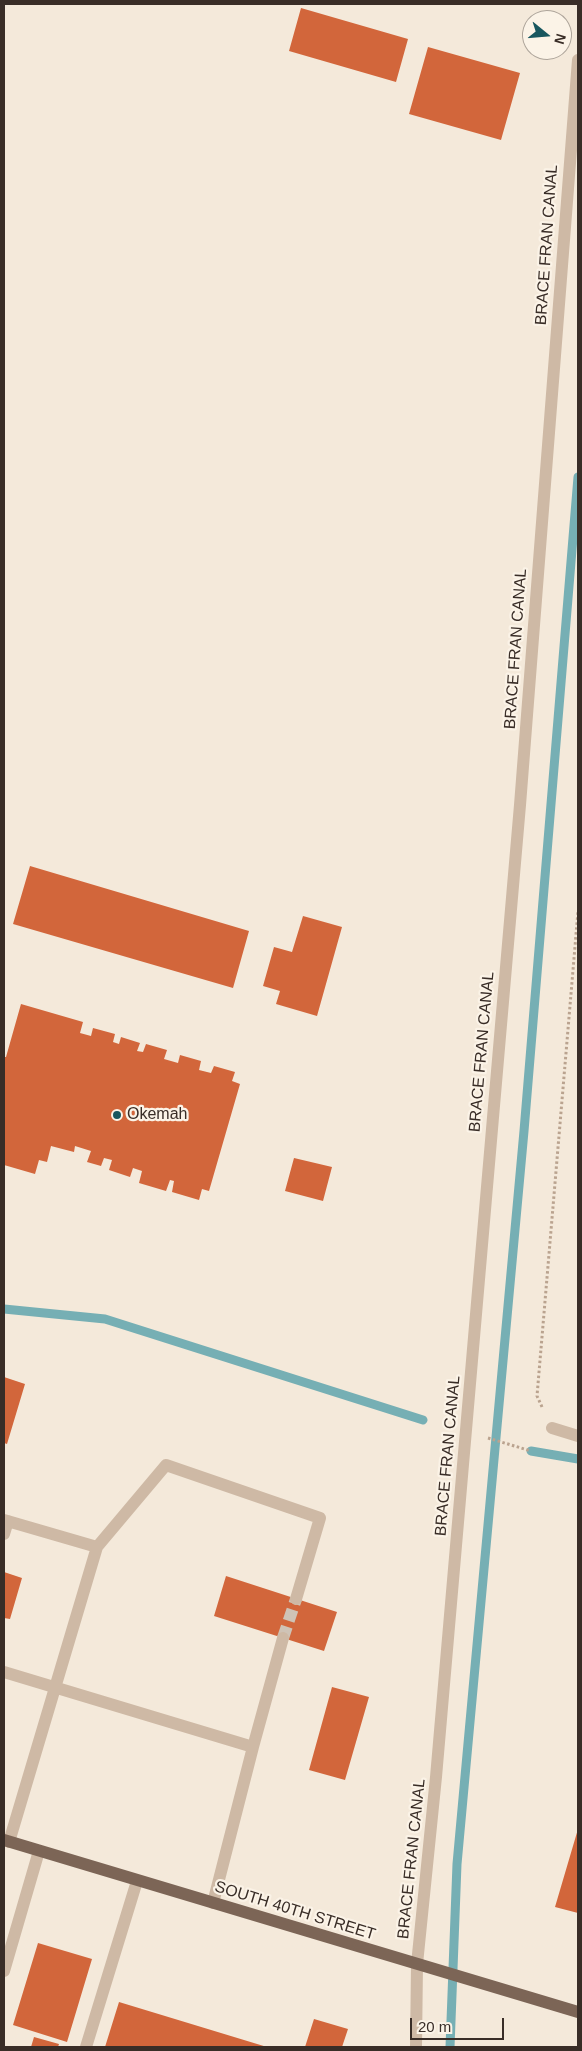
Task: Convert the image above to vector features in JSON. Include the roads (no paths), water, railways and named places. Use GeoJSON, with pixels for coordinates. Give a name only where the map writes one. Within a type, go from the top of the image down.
{"type":"FeatureCollection","features":[{"type":"Feature","properties":{"kind":"main road","name":"SOUTH 40TH STREET"},"geometry":{"type":"LineString","coordinates":[[6,1841],[578,2012]]}},
{"type":"Feature","properties":{"kind":"lane","name":"BRACE FRAN CANAL"},"geometry":{"type":"LineString","coordinates":[[416,2047],[419,1965],[519,815],[578,60]]}},
{"type":"Feature","properties":{"kind":"lane"},"geometry":{"type":"LineString","coordinates":[[552,1428],[578,1436]]}},
{"type":"Feature","properties":{"kind":"lane"},"geometry":{"type":"LineString","coordinates":[[6,1841],[55,1688],[97,1547],[166,1465],[320,1518],[296,1598]]}},
{"type":"Feature","properties":{"kind":"lane"},"geometry":{"type":"LineString","coordinates":[[4,1534],[6,1521],[97,1547]]}},
{"type":"Feature","properties":{"kind":"lane"},"geometry":{"type":"LineString","coordinates":[[213,1903],[283,1638]]}},
{"type":"Feature","properties":{"kind":"lane"},"geometry":{"type":"LineString","coordinates":[[4,1672],[253,1747]]}},
{"type":"Feature","properties":{"kind":"lane"},"geometry":{"type":"LineString","coordinates":[[4,1971],[38,1851]]}},
{"type":"Feature","properties":{"kind":"lane"},"geometry":{"type":"LineString","coordinates":[[86,2047],[137,1881]]}},
{"type":"Feature","properties":{"kind":"waterway"},"geometry":{"type":"LineString","coordinates":[[450,2047],[457,1864],[524,1131],[578,477]]}},
{"type":"Feature","properties":{"kind":"waterway"},"geometry":{"type":"LineString","coordinates":[[4,1309],[105,1319],[423,1420]]}},
{"type":"Feature","properties":{"kind":"waterway"},"geometry":{"type":"LineString","coordinates":[[531,1451],[578,1459]]}},
{"type":"Feature","properties":{"kind":"tunnel"},"geometry":{"type":"LineString","coordinates":[[283,1638],[296,1599]]}},
{"type":"Feature","properties":{"kind":"place","name":"Okemah"},"geometry":{"type":"Point","coordinates":[117,1115]}}]}
